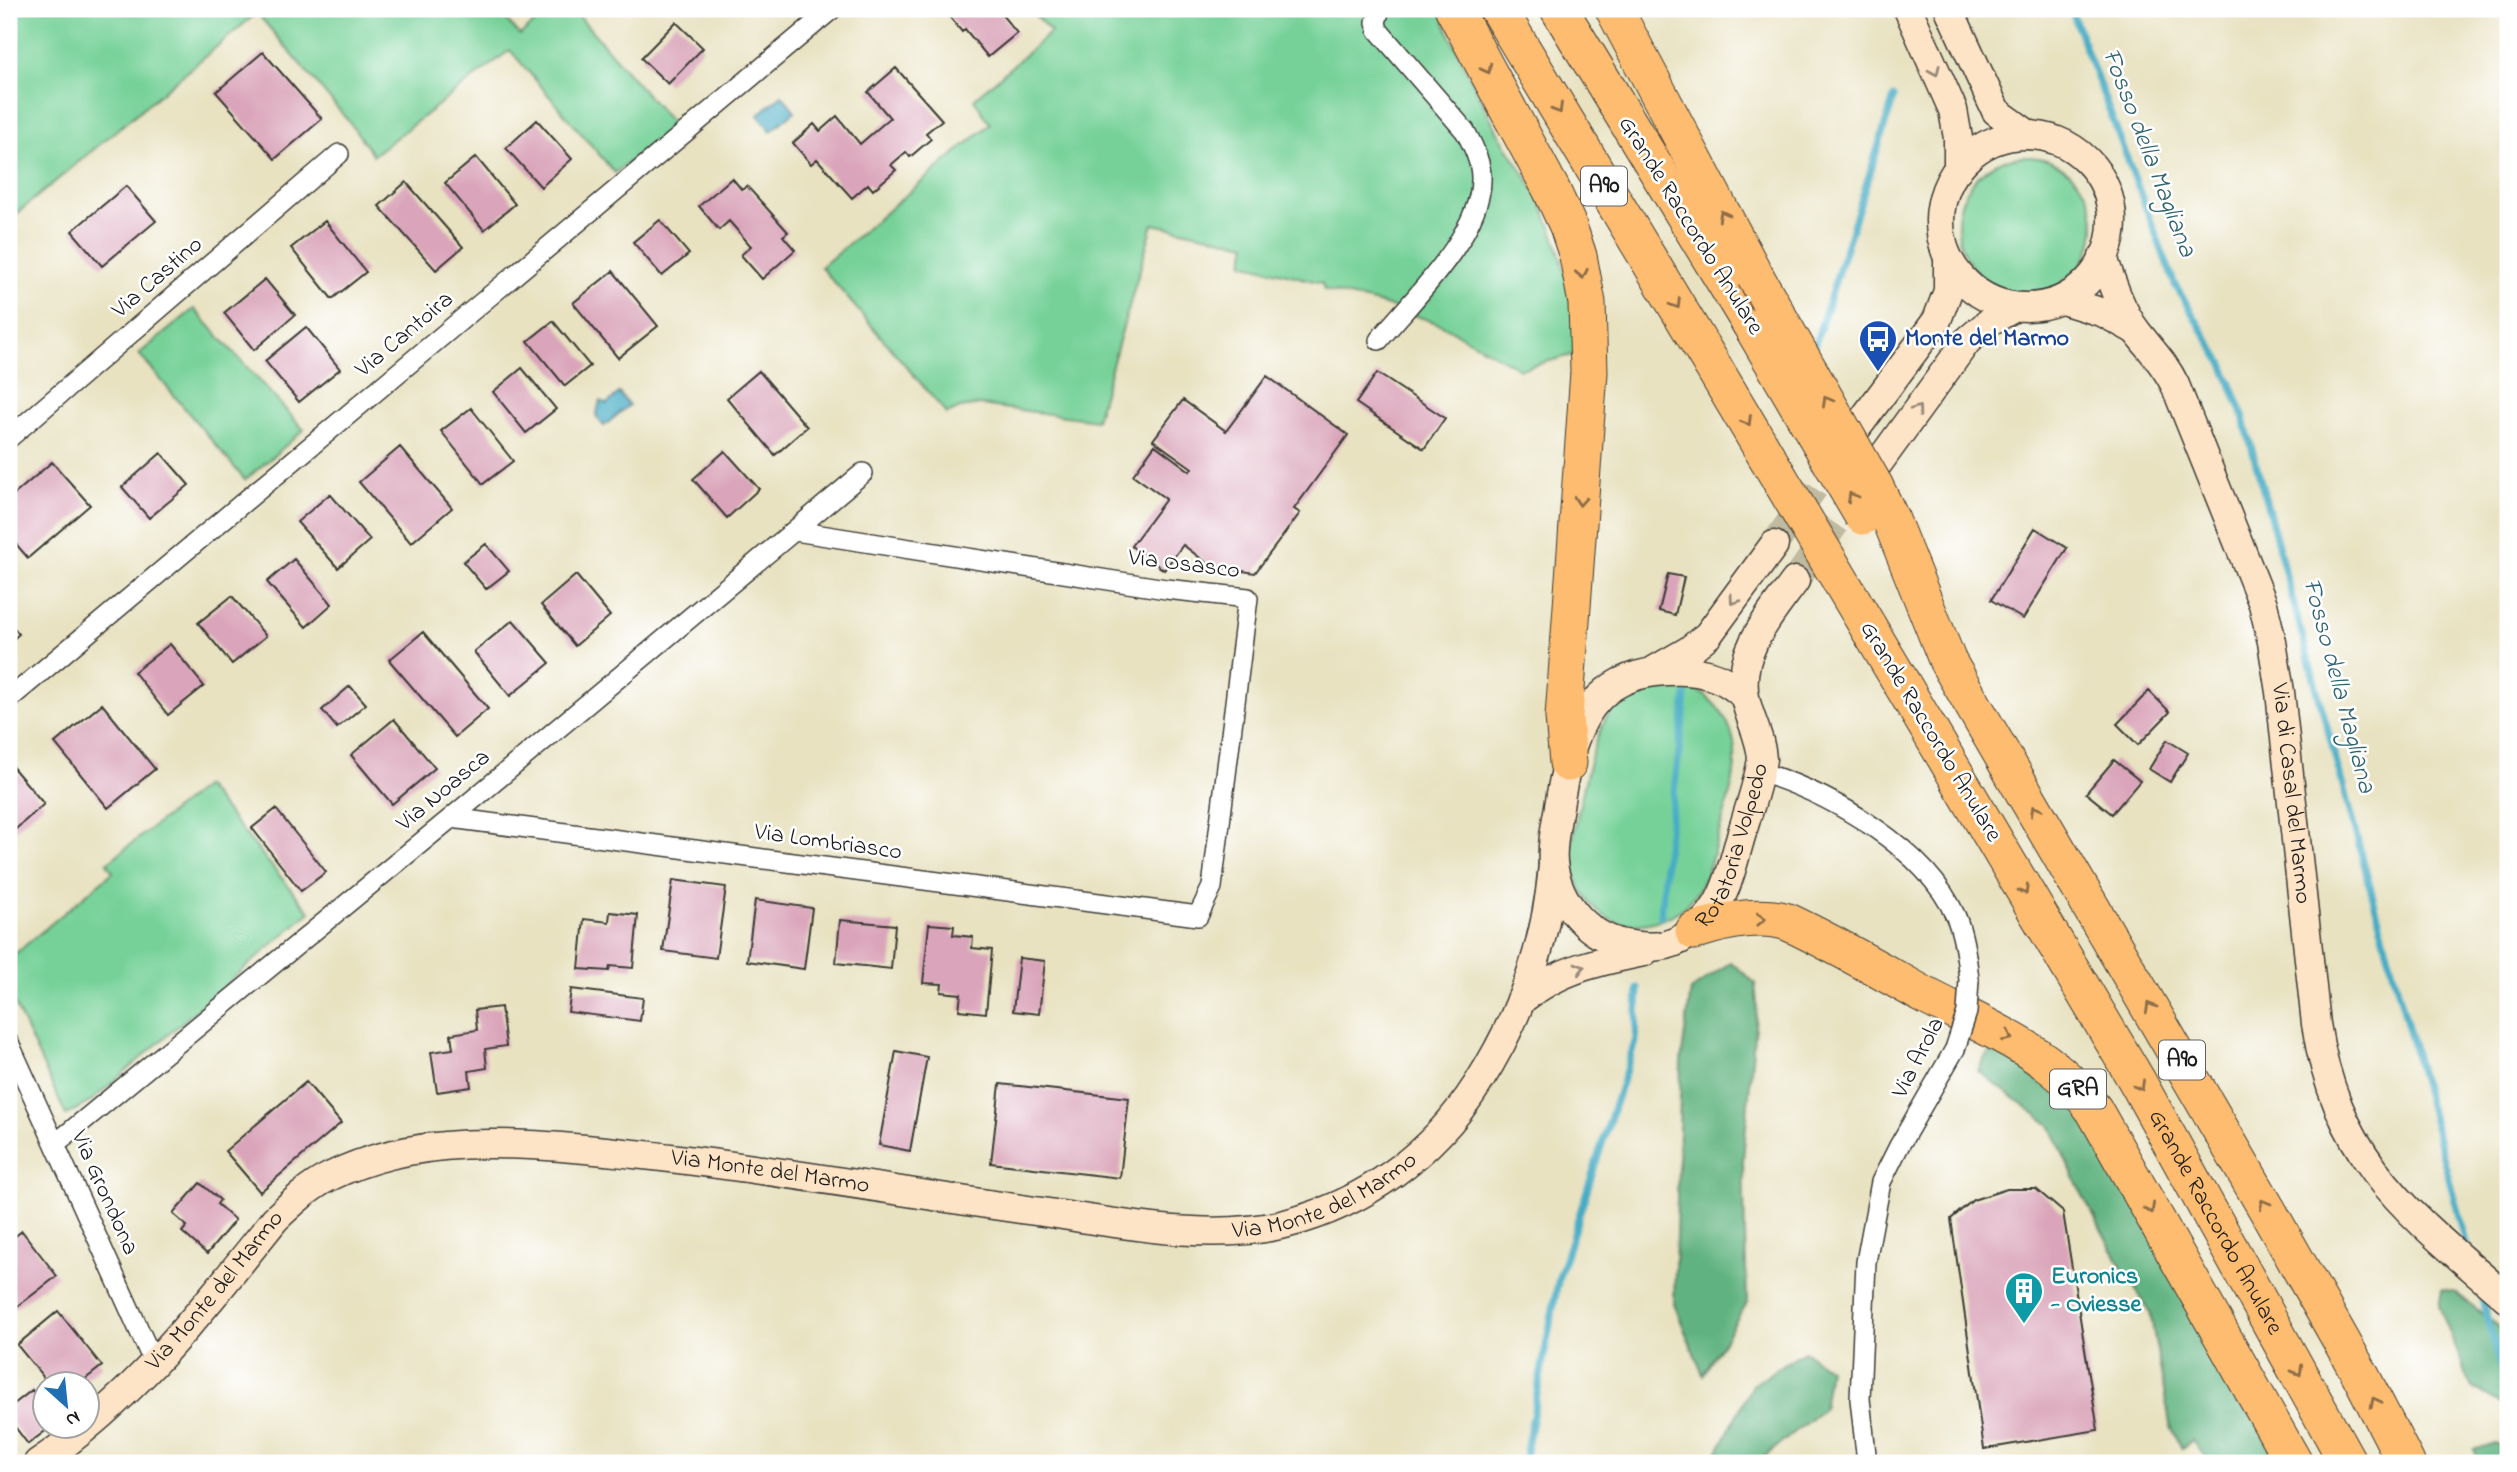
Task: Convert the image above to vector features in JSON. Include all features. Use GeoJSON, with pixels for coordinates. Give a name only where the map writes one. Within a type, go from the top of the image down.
{"type":"FeatureCollection","features":[{"type":"Feature","properties":{"kind":"highway"},"geometry":{"type":"LineString","coordinates":[[1454,9],[1563,215],[1578,256],[1585,287],[1589,372],[1564,717],[1568,764]]}},
{"type":"Feature","properties":{"kind":"highway","name":"Grande Raccordo Anulare"},"geometry":{"type":"LineString","coordinates":[[1498,9],[2137,1081],[2348,1463]]}},
{"type":"Feature","properties":{"kind":"highway","name":"Grande Raccordo Anulare"},"geometry":{"type":"LineString","coordinates":[[1559,9],[1753,328],[2262,1199],[2360,1374],[2406,1463]]}},
{"type":"Feature","properties":{"kind":"highway"},"geometry":{"type":"LineString","coordinates":[[1614,9],[1755,276],[1875,488],[1891,520],[1948,662]]}},
{"type":"Feature","properties":{"kind":"highway","name":"GRA"},"geometry":{"type":"LineString","coordinates":[[1694,930],[1735,920],[1772,919],[1788,922],[2017,1042],[2077,1087],[2094,1110],[2294,1463]]}},
{"type":"Feature","properties":{"kind":"main road"},"geometry":{"type":"LineString","coordinates":[[1908,9],[1953,110],[1958,138],[1958,169]]}},
{"type":"Feature","properties":{"kind":"main road"},"geometry":{"type":"LineString","coordinates":[[1949,9],[1996,111],[2029,135]]}},
{"type":"Feature","properties":{"kind":"main road"},"geometry":{"type":"LineString","coordinates":[[1856,429],[1937,320],[1948,291],[1948,258],[1940,227],[1940,212],[1943,196],[1958,169],[1991,144],[2029,135],[2061,141],[2086,158],[2096,170],[2109,197],[2111,228],[2103,257],[2094,273],[2062,300],[2040,306],[2015,307],[1994,301],[1975,290],[1955,270],[1948,258]]}},
{"type":"Feature","properties":{"kind":"main road","name":"Via di Casal del Marmo"},"geometry":{"type":"LineString","coordinates":[[2103,257],[2135,330],[2157,355],[2175,385],[2258,587],[2269,626],[2284,725],[2316,1024],[2328,1080],[2361,1153],[2394,1196],[2508,1299]]}},
{"type":"Feature","properties":{"kind":"main road"},"geometry":{"type":"LineString","coordinates":[[2062,300],[2104,313],[2135,330]]}},
{"type":"Feature","properties":{"kind":"main road"},"geometry":{"type":"LineString","coordinates":[[1877,465],[1967,341],[1992,320],[2015,307]]}},
{"type":"Feature","properties":{"kind":"main road"},"geometry":{"type":"LineString","coordinates":[[1652,671],[1688,651],[1708,635],[1774,545]]}},
{"type":"Feature","properties":{"kind":"main road"},"geometry":{"type":"LineString","coordinates":[[1745,697],[1744,676],[1751,647],[1795,580]]}},
{"type":"Feature","properties":{"kind":"main road","name":"Rotatoria Volpedo"},"geometry":{"type":"LineString","coordinates":[[1652,671],[1703,673],[1729,684],[1745,697],[1762,751],[1760,772],[1716,908],[1683,938],[1660,948],[1625,944],[1598,934],[1590,928],[1567,904],[1553,864],[1554,842],[1568,764],[1578,729],[1598,699],[1623,681],[1652,671]]}},
{"type":"Feature","properties":{"kind":"main road","name":"Via Monte del Marmo"},"geometry":{"type":"LineString","coordinates":[[38,1463],[101,1417],[179,1336],[275,1219],[304,1194],[328,1177],[398,1154],[470,1144],[537,1144],[673,1158],[1148,1226],[1234,1231],[1283,1224],[1360,1195],[1394,1174],[1428,1145],[1458,1112],[1500,1047],[1521,1000],[1544,934],[1553,864]]}},
{"type":"Feature","properties":{"kind":"main road"},"geometry":{"type":"LineString","coordinates":[[1521,1000],[1552,978],[1566,972],[1660,948]]}},
{"type":"Feature","properties":{"kind":"street","name":"Via Cantoira"},"geometry":{"type":"LineString","coordinates":[[9,699],[832,9]]}},
{"type":"Feature","properties":{"kind":"street"},"geometry":{"type":"LineString","coordinates":[[1379,340],[1460,240],[1475,210],[1482,175],[1475,150],[1465,131],[1378,30],[1376,22],[1380,9]]}},
{"type":"Feature","properties":{"kind":"street","name":"Via Castino"},"geometry":{"type":"LineString","coordinates":[[9,438],[339,154]]}},
{"type":"Feature","properties":{"kind":"street","name":"Via Noasca"},"geometry":{"type":"LineString","coordinates":[[55,1144],[451,818],[863,473]]}},
{"type":"Feature","properties":{"kind":"street","name":"Via Osasco"},"geometry":{"type":"LineString","coordinates":[[794,531],[1166,589],[1248,598],[1212,887],[1198,916]]}},
{"type":"Feature","properties":{"kind":"street","name":"Via Arola"},"geometry":{"type":"LineString","coordinates":[[1760,772],[1794,785],[1883,834],[1924,869],[1941,892],[1955,916],[1965,946],[1969,980],[1967,1012],[1955,1049],[1881,1182],[1866,1262],[1860,1399],[1867,1463]]}},
{"type":"Feature","properties":{"kind":"street","name":"Via Lombriasco"},"geometry":{"type":"LineString","coordinates":[[451,818],[1198,916]]}},
{"type":"Feature","properties":{"kind":"street","name":"Via Grondona"},"geometry":{"type":"LineString","coordinates":[[9,1043],[154,1363]]}},
{"type":"Feature","properties":{"kind":"green space"},"geometry":{"type":"Polygon","coordinates":[[[9,9],[496,9],[520,35],[552,9],[573,9],[674,126],[615,173],[510,50],[373,155],[351,124],[257,13],[9,220],[9,9]]]}},
{"type":"Feature","properties":{"kind":"green space"},"geometry":{"type":"Polygon","coordinates":[[[1029,9],[1439,9],[1481,100],[1547,217],[1565,275],[1576,354],[1520,369],[1440,324],[1382,304],[1324,290],[1322,283],[1243,263],[1247,244],[1153,224],[1096,420],[980,405],[960,408],[947,414],[821,267],[990,124],[974,99],[1051,32],[1029,9]]]}},
{"type":"Feature","properties":{"kind":"green space"},"geometry":{"type":"Polygon","coordinates":[[[2026,157],[2052,162],[2074,177],[2089,199],[2094,225],[2089,251],[2074,273],[2052,288],[2026,293],[2000,288],[1978,273],[1963,251],[1958,225],[1963,199],[1978,177],[2000,162],[2026,157]]]}},
{"type":"Feature","properties":{"kind":"green space"},"geometry":{"type":"Polygon","coordinates":[[[194,309],[304,430],[245,480],[139,354],[194,309]]]}},
{"type":"Feature","properties":{"kind":"green space"},"geometry":{"type":"Polygon","coordinates":[[[1686,686],[1707,697],[1722,714],[1731,730],[1735,763],[1724,815],[1705,878],[1690,901],[1678,912],[1658,921],[1636,925],[1620,923],[1606,917],[1585,897],[1573,868],[1570,851],[1591,757],[1604,722],[1611,711],[1627,698],[1646,691],[1686,686]]]}},
{"type":"Feature","properties":{"kind":"green space"},"geometry":{"type":"Polygon","coordinates":[[[205,786],[310,912],[90,1102],[66,1115],[9,992],[9,959],[113,872],[107,863],[205,786]]]}},
{"type":"Feature","properties":{"kind":"green space"},"geometry":{"type":"Polygon","coordinates":[[[1731,962],[1755,983],[1757,1004],[1743,1160],[1747,1303],[1703,1375],[1674,1304],[1681,1061],[1691,990],[1731,962]]]}},
{"type":"Feature","properties":{"kind":"green space"},"geometry":{"type":"Polygon","coordinates":[[[1991,1050],[2077,1097],[2278,1463],[2210,1463],[2192,1440],[2182,1449],[2170,1424],[2150,1312],[2123,1270],[2080,1190],[2050,1125],[1978,1071],[1991,1050]]]}},
{"type":"Feature","properties":{"kind":"green space"},"geometry":{"type":"Polygon","coordinates":[[[2442,1289],[2455,1292],[2508,1334],[2508,1408],[2471,1386],[2439,1306],[2442,1289]]]}},
{"type":"Feature","properties":{"kind":"green space"},"geometry":{"type":"Polygon","coordinates":[[[1804,1351],[1829,1369],[1823,1409],[1757,1463],[1712,1463],[1752,1385],[1804,1351]]]}},
{"type":"Feature","properties":{"kind":"green space"},"geometry":{"type":"Polygon","coordinates":[[[2495,1443],[2508,1449],[2508,1463],[2479,1463],[2474,1450],[2495,1443]]]}},
{"type":"Feature","properties":{"kind":"water"},"geometry":{"type":"Polygon","coordinates":[[[782,95],[795,111],[771,131],[758,115],[782,95]]]}},
{"type":"Feature","properties":{"kind":"water"},"geometry":{"type":"Polygon","coordinates":[[[619,393],[629,405],[604,426],[596,416],[600,401],[607,404],[619,393]]]}},
{"type":"Feature","properties":{"kind":"building"},"geometry":{"type":"Polygon","coordinates":[[[943,9],[997,9],[1017,33],[988,57],[965,29],[962,32],[943,9]]]}},
{"type":"Feature","properties":{"kind":"building"},"geometry":{"type":"Polygon","coordinates":[[[676,22],[703,48],[668,84],[641,58],[676,22]]]}},
{"type":"Feature","properties":{"kind":"building"},"geometry":{"type":"Polygon","coordinates":[[[263,52],[322,119],[275,159],[216,92],[263,52]]]}},
{"type":"Feature","properties":{"kind":"building"},"geometry":{"type":"Polygon","coordinates":[[[896,68],[942,120],[926,133],[931,139],[910,157],[906,152],[891,165],[896,170],[873,190],[868,184],[852,198],[817,159],[811,164],[793,143],[814,124],[820,131],[837,116],[860,144],[890,118],[868,92],[896,68]]]}},
{"type":"Feature","properties":{"kind":"building"},"geometry":{"type":"Polygon","coordinates":[[[537,120],[572,159],[541,187],[506,148],[537,120]]]}},
{"type":"Feature","properties":{"kind":"building"},"geometry":{"type":"Polygon","coordinates":[[[476,157],[515,204],[484,230],[445,183],[476,157]]]}},
{"type":"Feature","properties":{"kind":"building"},"geometry":{"type":"Polygon","coordinates":[[[732,178],[742,190],[747,186],[788,232],[783,236],[795,250],[762,279],[741,255],[751,246],[729,221],[719,230],[699,206],[732,178]]]}},
{"type":"Feature","properties":{"kind":"building"},"geometry":{"type":"Polygon","coordinates":[[[406,182],[463,247],[436,270],[379,206],[406,182]]]}},
{"type":"Feature","properties":{"kind":"building"},"geometry":{"type":"Polygon","coordinates":[[[126,186],[156,221],[102,266],[72,231],[126,186]]]}},
{"type":"Feature","properties":{"kind":"building"},"geometry":{"type":"Polygon","coordinates":[[[660,220],[689,254],[662,276],[633,242],[660,220]]]}},
{"type":"Feature","properties":{"kind":"building"},"geometry":{"type":"Polygon","coordinates":[[[325,221],[366,272],[332,299],[291,248],[325,221]]]}},
{"type":"Feature","properties":{"kind":"building"},"geometry":{"type":"Polygon","coordinates":[[[613,271],[658,326],[618,358],[573,303],[613,271]]]}},
{"type":"Feature","properties":{"kind":"building"},"geometry":{"type":"Polygon","coordinates":[[[265,279],[295,315],[254,350],[224,313],[265,279]]]}},
{"type":"Feature","properties":{"kind":"building"},"geometry":{"type":"Polygon","coordinates":[[[553,321],[590,366],[565,386],[528,341],[553,321]]]}},
{"type":"Feature","properties":{"kind":"building"},"geometry":{"type":"Polygon","coordinates":[[[306,327],[340,369],[299,402],[265,361],[306,327]]]}},
{"type":"Feature","properties":{"kind":"building"},"geometry":{"type":"Polygon","coordinates":[[[522,368],[556,409],[526,433],[493,392],[522,368]]]}},
{"type":"Feature","properties":{"kind":"building"},"geometry":{"type":"Polygon","coordinates":[[[759,371],[807,427],[775,455],[727,398],[759,371]]]}},
{"type":"Feature","properties":{"kind":"building"},"geometry":{"type":"Polygon","coordinates":[[[1377,373],[1445,418],[1424,449],[1356,403],[1377,373]]]}},
{"type":"Feature","properties":{"kind":"building"},"geometry":{"type":"Polygon","coordinates":[[[1267,376],[1348,435],[1294,509],[1300,513],[1255,573],[1211,566],[1183,545],[1164,570],[1131,546],[1166,499],[1133,475],[1155,445],[1190,471],[1192,468],[1153,440],[1183,400],[1226,431],[1267,376]]]}},
{"type":"Feature","properties":{"kind":"building"},"geometry":{"type":"Polygon","coordinates":[[[471,408],[513,461],[483,484],[441,431],[471,408]]]}},
{"type":"Feature","properties":{"kind":"building"},"geometry":{"type":"Polygon","coordinates":[[[400,447],[452,508],[411,543],[359,482],[400,447]]]}},
{"type":"Feature","properties":{"kind":"building"},"geometry":{"type":"Polygon","coordinates":[[[725,451],[759,489],[727,518],[693,479],[725,451]]]}},
{"type":"Feature","properties":{"kind":"building"},"geometry":{"type":"Polygon","coordinates":[[[161,453],[189,485],[149,518],[122,487],[161,453]]]}},
{"type":"Feature","properties":{"kind":"building"},"geometry":{"type":"Polygon","coordinates":[[[52,462],[90,505],[28,558],[9,536],[9,499],[52,462]]]}},
{"type":"Feature","properties":{"kind":"building"},"geometry":{"type":"Polygon","coordinates":[[[330,494],[370,540],[338,568],[297,522],[330,494]]]}},
{"type":"Feature","properties":{"kind":"building"},"geometry":{"type":"Polygon","coordinates":[[[2035,528],[2067,548],[2023,619],[1991,600],[2035,528]]]}},
{"type":"Feature","properties":{"kind":"building"},"geometry":{"type":"Polygon","coordinates":[[[486,544],[509,571],[486,589],[463,562],[486,544]]]}},
{"type":"Feature","properties":{"kind":"building"},"geometry":{"type":"Polygon","coordinates":[[[294,559],[332,604],[306,627],[267,582],[294,559]]]}},
{"type":"Feature","properties":{"kind":"building"},"geometry":{"type":"Polygon","coordinates":[[[1668,574],[1684,577],[1675,615],[1659,611],[1668,574]]]}},
{"type":"Feature","properties":{"kind":"building"},"geometry":{"type":"Polygon","coordinates":[[[576,575],[610,616],[575,646],[541,605],[576,575]]]}},
{"type":"Feature","properties":{"kind":"building"},"geometry":{"type":"Polygon","coordinates":[[[232,596],[266,636],[232,664],[198,623],[232,596]]]}},
{"type":"Feature","properties":{"kind":"building"},"geometry":{"type":"Polygon","coordinates":[[[513,620],[550,663],[510,696],[474,652],[513,620]]]}},
{"type":"Feature","properties":{"kind":"building"},"geometry":{"type":"Polygon","coordinates":[[[9,622],[19,634],[9,643],[9,622]]]}},
{"type":"Feature","properties":{"kind":"building"},"geometry":{"type":"Polygon","coordinates":[[[423,632],[488,709],[455,737],[389,660],[423,632]]]}},
{"type":"Feature","properties":{"kind":"building"},"geometry":{"type":"Polygon","coordinates":[[[170,644],[204,686],[168,715],[134,672],[170,644]]]}},
{"type":"Feature","properties":{"kind":"building"},"geometry":{"type":"Polygon","coordinates":[[[350,686],[366,704],[337,728],[322,710],[350,686]]]}},
{"type":"Feature","properties":{"kind":"building"},"geometry":{"type":"Polygon","coordinates":[[[2149,691],[2170,712],[2138,745],[2117,724],[2149,691]]]}},
{"type":"Feature","properties":{"kind":"building"},"geometry":{"type":"Polygon","coordinates":[[[102,704],[155,769],[108,808],[55,743],[102,704]]]}},
{"type":"Feature","properties":{"kind":"building"},"geometry":{"type":"Polygon","coordinates":[[[394,719],[435,768],[392,804],[351,755],[394,719]]]}},
{"type":"Feature","properties":{"kind":"building"},"geometry":{"type":"Polygon","coordinates":[[[2167,740],[2188,753],[2170,782],[2149,769],[2167,740]]]}},
{"type":"Feature","properties":{"kind":"building"},"geometry":{"type":"Polygon","coordinates":[[[2114,760],[2140,781],[2112,814],[2086,793],[2114,760]]]}},
{"type":"Feature","properties":{"kind":"building"},"geometry":{"type":"Polygon","coordinates":[[[9,763],[44,804],[9,835],[9,763]]]}},
{"type":"Feature","properties":{"kind":"building"},"geometry":{"type":"Polygon","coordinates":[[[276,809],[326,872],[301,891],[252,828],[276,809]]]}},
{"type":"Feature","properties":{"kind":"building"},"geometry":{"type":"Polygon","coordinates":[[[673,880],[726,887],[716,958],[663,951],[673,880]]]}},
{"type":"Feature","properties":{"kind":"building"},"geometry":{"type":"Polygon","coordinates":[[[755,900],[812,908],[804,969],[747,961],[755,900]]]}},
{"type":"Feature","properties":{"kind":"building"},"geometry":{"type":"Polygon","coordinates":[[[610,912],[638,915],[633,968],[610,966],[609,971],[579,969],[584,919],[609,922],[610,912]]]}},
{"type":"Feature","properties":{"kind":"building"},"geometry":{"type":"Polygon","coordinates":[[[840,920],[895,925],[891,969],[836,963],[840,920]]]}},
{"type":"Feature","properties":{"kind":"building"},"geometry":{"type":"Polygon","coordinates":[[[929,924],[954,926],[953,935],[973,937],[972,948],[992,950],[986,1013],[959,1010],[961,994],[941,992],[942,984],[923,983],[929,924]]]}},
{"type":"Feature","properties":{"kind":"building"},"geometry":{"type":"Polygon","coordinates":[[[1019,958],[1045,961],[1039,1014],[1013,1011],[1019,958]]]}},
{"type":"Feature","properties":{"kind":"building"},"geometry":{"type":"Polygon","coordinates":[[[571,989],[643,998],[640,1021],[568,1012],[571,989]]]}},
{"type":"Feature","properties":{"kind":"building"},"geometry":{"type":"Polygon","coordinates":[[[501,1007],[506,1046],[485,1049],[487,1068],[469,1071],[471,1087],[437,1092],[431,1052],[453,1049],[451,1034],[477,1030],[475,1010],[501,1007]]]}},
{"type":"Feature","properties":{"kind":"building"},"geometry":{"type":"Polygon","coordinates":[[[896,1051],[927,1057],[910,1151],[879,1145],[896,1051]]]}},
{"type":"Feature","properties":{"kind":"building"},"geometry":{"type":"Polygon","coordinates":[[[306,1082],[341,1123],[260,1192],[225,1151],[306,1082]]]}},
{"type":"Feature","properties":{"kind":"building"},"geometry":{"type":"Polygon","coordinates":[[[1000,1084],[1129,1098],[1120,1178],[991,1163],[1000,1084]]]}},
{"type":"Feature","properties":{"kind":"building"},"geometry":{"type":"Polygon","coordinates":[[[200,1183],[220,1200],[217,1204],[235,1220],[207,1254],[182,1232],[187,1226],[173,1214],[200,1183]]]}},
{"type":"Feature","properties":{"kind":"building"},"geometry":{"type":"Polygon","coordinates":[[[9,1184],[17,1194],[9,1201],[9,1184]]]}},
{"type":"Feature","properties":{"kind":"building","name":"Euronics - Oviesse"},"geometry":{"type":"Polygon","coordinates":[[[2007,1189],[2036,1189],[2063,1212],[2098,1430],[1984,1449],[1951,1219],[1973,1200],[2007,1189]]]}},
{"type":"Feature","properties":{"kind":"building"},"geometry":{"type":"Polygon","coordinates":[[[22,1231],[57,1276],[9,1313],[9,1241],[22,1231]]]}},
{"type":"Feature","properties":{"kind":"building"},"geometry":{"type":"Polygon","coordinates":[[[58,1311],[102,1366],[97,1370],[38,1370],[17,1345],[58,1311]]]}},
{"type":"Feature","properties":{"kind":"building"},"geometry":{"type":"Polygon","coordinates":[[[32,1390],[33,1440],[28,1444],[9,1419],[9,1408],[32,1390]]]}},
{"type":"Feature","properties":{"kind":"waterway","name":"Fosso della Magliana"},"geometry":{"type":"LineString","coordinates":[[2071,9],[2175,285],[2223,364],[2242,412],[2469,1253]]}},
{"type":"Feature","properties":{"kind":"waterway"},"geometry":{"type":"LineString","coordinates":[[1812,354],[1894,97]]}},
{"type":"Feature","properties":{"kind":"waterway"},"geometry":{"type":"LineString","coordinates":[[1661,916],[1686,696]]}},
{"type":"Feature","properties":{"kind":"waterway"},"geometry":{"type":"LineString","coordinates":[[1524,1463],[1559,1277],[1636,1039],[1638,988]]}},
{"type":"Feature","properties":{"kind":"waterway","name":"Fosso della Magliana"},"geometry":{"type":"LineString","coordinates":[[2478,1285],[2508,1395]]}},
{"type":"Feature","properties":{"kind":"tunnel"},"geometry":{"type":"LineString","coordinates":[[1774,545],[1842,448]]}},
{"type":"Feature","properties":{"kind":"tunnel"},"geometry":{"type":"LineString","coordinates":[[1795,581],[1862,486]]}},
{"type":"Feature","properties":{"kind":"place","name":"Monte del Marmo"},"geometry":{"type":"Point","coordinates":[1878,373]}},
{"type":"Feature","properties":{"kind":"place","name":"Euronics - Oviesse"},"geometry":{"type":"Point","coordinates":[2024,1325]}}]}
